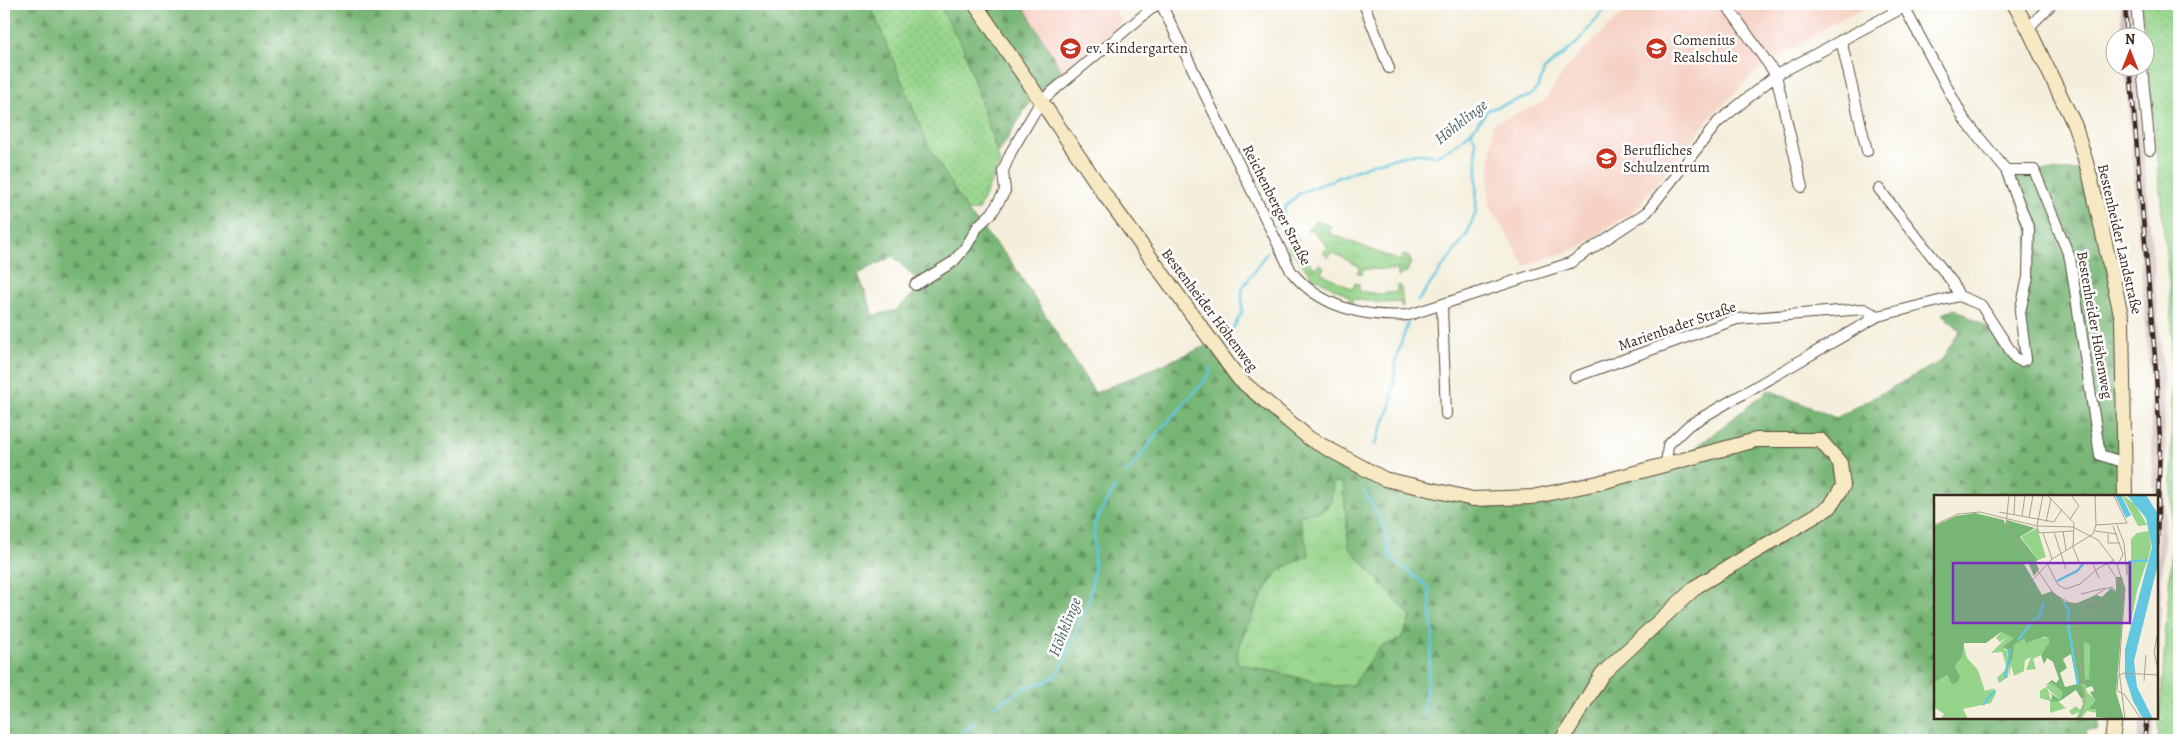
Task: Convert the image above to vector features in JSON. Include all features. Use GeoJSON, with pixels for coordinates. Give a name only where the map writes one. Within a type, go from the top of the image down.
{"type":"FeatureCollection","features":[{"type":"Feature","properties":{"kind":"street","name":"Bestenheider Höhenweg"},"geometry":{"type":"LineString","coordinates":[[975,4],[1105,195],[1239,379],[1310,439],[1384,479],[1473,499],[1532,497],[1756,440],[1820,440],[1840,463],[1843,486],[1830,507],[1690,592],[1602,674],[1562,740]]}},
{"type":"Feature","properties":{"kind":"street"},"geometry":{"type":"LineString","coordinates":[[915,285],[953,262],[966,247],[978,226],[992,213],[1005,191],[1003,171],[1011,152],[1041,102],[1157,4]]}},
{"type":"Feature","properties":{"kind":"street","name":"Reichenberger Straße"},"geometry":{"type":"LineString","coordinates":[[1161,4],[1291,271],[1297,279],[1345,310],[1393,316],[1409,315],[1442,306],[1570,263],[1647,212],[1718,122],[1776,75],[1907,5]]}},
{"type":"Feature","properties":{"kind":"street"},"geometry":{"type":"LineString","coordinates":[[1364,4],[1389,68]]}},
{"type":"Feature","properties":{"kind":"street","name":"Bestenheider Landstraße"},"geometry":{"type":"LineString","coordinates":[[2014,4],[2028,28],[2075,126],[2090,176],[2122,319],[2126,495]]}},
{"type":"Feature","properties":{"kind":"street"},"geometry":{"type":"LineString","coordinates":[[2028,28],[2052,4]]}},
{"type":"Feature","properties":{"kind":"street"},"geometry":{"type":"LineString","coordinates":[[2136,4],[2138,28]]}},
{"type":"Feature","properties":{"kind":"street"},"geometry":{"type":"LineString","coordinates":[[1666,464],[1668,445],[1689,425],[1878,316],[1959,296],[1981,305],[2015,358],[2021,361],[2026,359],[2020,312],[2028,277],[2029,229],[2006,170],[1964,120],[1907,5]]}},
{"type":"Feature","properties":{"kind":"street"},"geometry":{"type":"LineString","coordinates":[[1728,7],[1776,75],[1802,187]]}},
{"type":"Feature","properties":{"kind":"street"},"geometry":{"type":"LineString","coordinates":[[1841,40],[1867,151]]}},
{"type":"Feature","properties":{"kind":"street"},"geometry":{"type":"LineString","coordinates":[[2143,78],[2150,150]]}},
{"type":"Feature","properties":{"kind":"street","name":"Bestenheider Höhenweg"},"geometry":{"type":"LineString","coordinates":[[2006,170],[2034,170],[2070,258],[2100,455],[2125,463]]}},
{"type":"Feature","properties":{"kind":"street"},"geometry":{"type":"LineString","coordinates":[[1879,189],[1953,283],[1959,296]]}},
{"type":"Feature","properties":{"kind":"street"},"geometry":{"type":"LineString","coordinates":[[1442,306],[1446,414]]}},
{"type":"Feature","properties":{"kind":"street","name":"Marienbader Straße"},"geometry":{"type":"LineString","coordinates":[[1575,377],[1737,319],[1864,309],[1878,316]]}},
{"type":"Feature","properties":{"kind":"street"},"geometry":{"type":"LineString","coordinates":[[2112,740],[2115,719]]}},
{"type":"Feature","properties":{"kind":"shaded area","name":"ev. Kindergarten"},"geometry":{"type":"Polygon","coordinates":[[[1022,4],[1113,4],[1121,21],[1064,75],[1022,4]]]}},
{"type":"Feature","properties":{"kind":"shaded area"},"geometry":{"type":"Polygon","coordinates":[[[1633,4],[1874,4],[1835,22],[1756,72],[1707,121],[1637,208],[1578,248],[1525,266],[1488,203],[1493,124],[1542,103],[1575,58],[1633,4]]]}},
{"type":"Feature","properties":{"kind":"shaded area"},"geometry":{"type":"Polygon","coordinates":[[[2120,4],[2129,4],[2132,28],[2121,28],[2120,4]]]}},
{"type":"Feature","properties":{"kind":"shaded area"},"geometry":{"type":"Polygon","coordinates":[[[2126,78],[2137,78],[2163,372],[2166,460],[2158,671],[2158,495],[2154,495],[2149,373],[2126,78]]]}},
{"type":"Feature","properties":{"kind":"shaded area"},"geometry":{"type":"Polygon","coordinates":[[[2140,719],[2155,719],[2152,740],[2138,740],[2140,719]]]}},
{"type":"Feature","properties":{"kind":"green space"},"geometry":{"type":"Polygon","coordinates":[[[4,4],[875,4],[871,6],[929,147],[968,212],[1010,260],[1095,393],[1213,343],[1239,379],[1310,439],[1384,479],[1473,499],[1532,497],[1679,461],[1769,390],[1836,418],[1941,361],[1960,330],[1942,314],[1955,309],[1998,333],[2021,361],[2028,278],[2029,229],[2006,170],[2088,171],[2122,319],[2125,495],[1934,495],[1934,719],[2099,719],[2097,730],[2086,730],[2084,740],[4,740],[4,4]],[[893,256],[858,274],[874,315],[895,311],[919,289],[917,280],[893,256]],[[1333,482],[1331,503],[1323,511],[1299,516],[1309,555],[1282,569],[1270,582],[1245,632],[1237,655],[1237,663],[1334,686],[1353,685],[1380,647],[1401,639],[1411,617],[1349,547],[1343,483],[1333,482]]]}},
{"type":"Feature","properties":{"kind":"green space"},"geometry":{"type":"Polygon","coordinates":[[[875,4],[938,4],[963,47],[1000,163],[978,210],[968,212],[929,147],[871,6],[875,4]]]}},
{"type":"Feature","properties":{"kind":"green space"},"geometry":{"type":"Polygon","coordinates":[[[938,4],[1022,4],[1064,75],[1028,105],[998,154],[963,47],[938,4]]]}},
{"type":"Feature","properties":{"kind":"green space"},"geometry":{"type":"Polygon","coordinates":[[[2142,4],[2179,4],[2179,740],[2158,740],[2172,543],[2172,315],[2149,78],[2156,78],[2156,28],[2144,28],[2142,4]]]}},
{"type":"Feature","properties":{"kind":"green space"},"geometry":{"type":"Polygon","coordinates":[[[1315,221],[1331,226],[1329,233],[1400,261],[1403,255],[1409,257],[1411,262],[1407,272],[1398,277],[1398,270],[1363,269],[1362,275],[1357,273],[1360,267],[1332,252],[1328,258],[1323,252],[1328,247],[1312,229],[1306,232],[1315,221]]]}},
{"type":"Feature","properties":{"kind":"green space"},"geometry":{"type":"Polygon","coordinates":[[[1296,238],[1299,240],[1295,244],[1314,268],[1320,264],[1324,267],[1321,273],[1353,289],[1355,283],[1359,284],[1359,291],[1379,294],[1397,292],[1397,286],[1401,286],[1403,306],[1401,308],[1401,302],[1383,303],[1353,299],[1351,305],[1347,303],[1350,297],[1315,278],[1311,284],[1307,281],[1311,275],[1292,251],[1286,254],[1285,249],[1296,238]]]}},
{"type":"Feature","properties":{"kind":"green space"},"geometry":{"type":"Polygon","coordinates":[[[1333,482],[1343,483],[1349,547],[1411,617],[1401,639],[1380,647],[1353,685],[1334,686],[1237,663],[1237,655],[1245,632],[1275,575],[1286,566],[1309,555],[1299,516],[1331,503],[1333,482]]]}},
{"type":"Feature","properties":{"kind":"waterway","name":"Höhklinge"},"geometry":{"type":"LineString","coordinates":[[1277,227],[1286,206],[1300,193],[1375,163],[1416,153],[1436,156],[1451,148],[1471,132],[1488,110],[1530,96],[1539,86],[1544,70],[1577,43],[1609,4]]}},
{"type":"Feature","properties":{"kind":"waterway"},"geometry":{"type":"LineString","coordinates":[[1418,301],[1467,234],[1476,212],[1477,165],[1475,140],[1471,132]]}},
{"type":"Feature","properties":{"kind":"waterway","name":"Höhklinge"},"geometry":{"type":"LineString","coordinates":[[1224,345],[1242,312],[1242,289],[1267,252]]}},
{"type":"Feature","properties":{"kind":"waterway"},"geometry":{"type":"LineString","coordinates":[[1375,445],[1391,406],[1396,359],[1408,322]]}},
{"type":"Feature","properties":{"kind":"waterway","name":"Höhklinge"},"geometry":{"type":"LineString","coordinates":[[1127,474],[1158,433],[1207,378],[1212,368]]}},
{"type":"Feature","properties":{"kind":"waterway","name":"Höhklinge"},"geometry":{"type":"LineString","coordinates":[[990,708],[1027,687],[1048,681],[1060,671],[1090,597],[1094,570],[1094,524],[1115,488]]}},
{"type":"Feature","properties":{"kind":"waterway"},"geometry":{"type":"LineString","coordinates":[[1365,492],[1384,528],[1390,556],[1429,588],[1433,636],[1423,716]]}},
{"type":"Feature","properties":{"kind":"waterway","name":"Höhklinge"},"geometry":{"type":"LineString","coordinates":[[956,740],[975,722]]}},
{"type":"Feature","properties":{"kind":"railway"},"geometry":{"type":"LineString","coordinates":[[2125,4],[2126,28]]}},
{"type":"Feature","properties":{"kind":"railway"},"geometry":{"type":"LineString","coordinates":[[2131,78],[2155,357],[2160,440],[2158,510]]}},
{"type":"Feature","properties":{"kind":"railway"},"geometry":{"type":"LineString","coordinates":[[2144,740],[2147,719]]}},
{"type":"Feature","properties":{"kind":"place","name":"ev. Kindergarten"},"geometry":{"type":"Point","coordinates":[1070,48]}},
{"type":"Feature","properties":{"kind":"place","name":"Comenius Realschule"},"geometry":{"type":"Point","coordinates":[1657,49]}},
{"type":"Feature","properties":{"kind":"place","name":"Berufliches Schulzentrum"},"geometry":{"type":"Point","coordinates":[1607,159]}}]}
